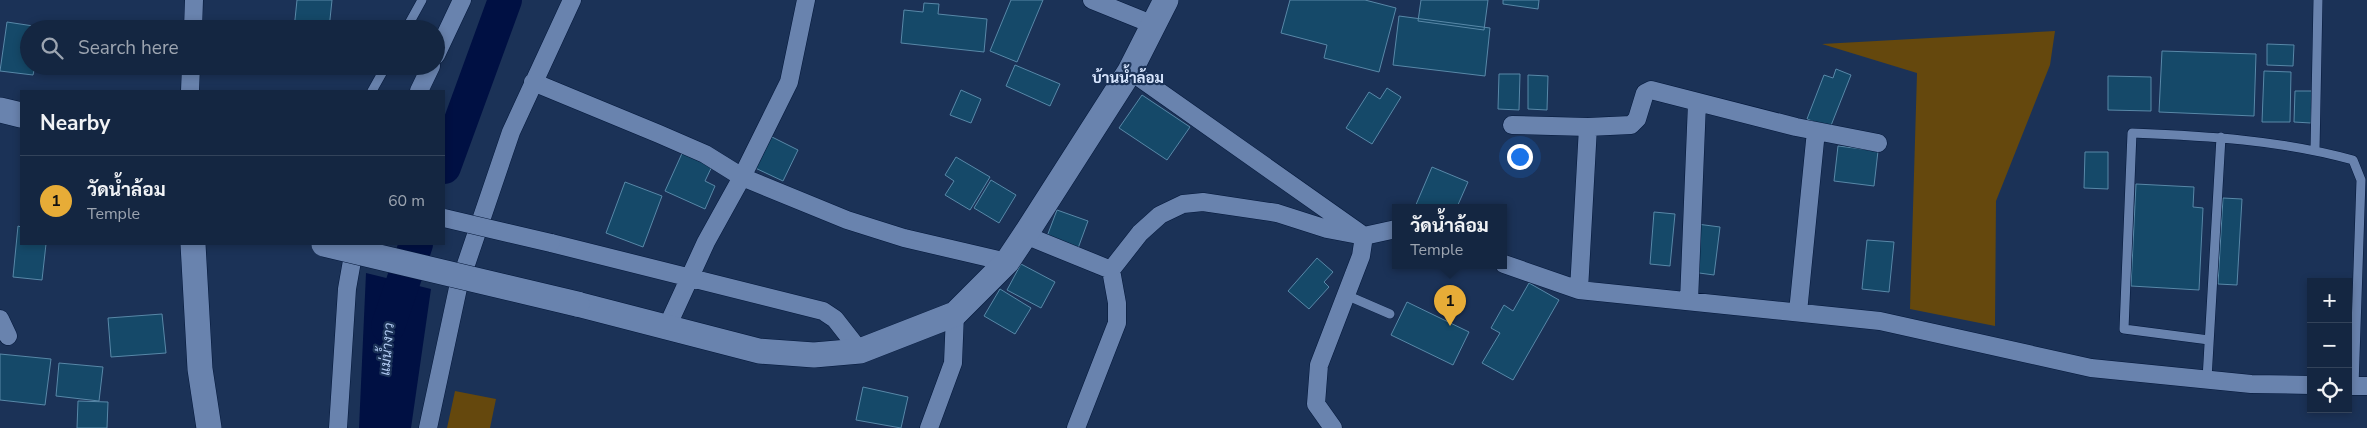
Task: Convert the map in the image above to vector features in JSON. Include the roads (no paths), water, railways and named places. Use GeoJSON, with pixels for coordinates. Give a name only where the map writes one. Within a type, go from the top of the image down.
{"type":"FeatureCollection","features":[{"type":"Feature","properties":{"kind":"main road"},"geometry":{"type":"LineString","coordinates":[[328,245],[577,304],[759,351],[814,355],[860,351],[955,314],[1007,262],[1130,71],[1166,0]]}},
{"type":"Feature","properties":{"kind":"main road"},"geometry":{"type":"LineString","coordinates":[[0,110],[20,115]]}},
{"type":"Feature","properties":{"kind":"main road"},"geometry":{"type":"LineString","coordinates":[[193,245],[200,369],[209,428]]}},
{"type":"Feature","properties":{"kind":"street"},"geometry":{"type":"LineString","coordinates":[[193,20],[194,0]]}},
{"type":"Feature","properties":{"kind":"street"},"geometry":{"type":"LineString","coordinates":[[445,36],[462,0]]}},
{"type":"Feature","properties":{"kind":"street"},"geometry":{"type":"LineString","coordinates":[[428,428],[458,288],[512,132],[533,82],[572,0]]}},
{"type":"Feature","properties":{"kind":"street"},"geometry":{"type":"LineString","coordinates":[[667,327],[706,242],[742,177],[789,82],[806,0]]}},
{"type":"Feature","properties":{"kind":"street"},"geometry":{"type":"LineString","coordinates":[[1092,0],[1154,25]]}},
{"type":"Feature","properties":{"kind":"street"},"geometry":{"type":"LineString","coordinates":[[1130,71],[1364,236]]}},
{"type":"Feature","properties":{"kind":"street"},"geometry":{"type":"LineString","coordinates":[[190,90],[191,75]]}},
{"type":"Feature","properties":{"kind":"street"},"geometry":{"type":"LineString","coordinates":[[419,90],[427,75]]}},
{"type":"Feature","properties":{"kind":"street"},"geometry":{"type":"LineString","coordinates":[[533,82],[705,154],[742,177],[847,220],[904,238],[1007,262]]}},
{"type":"Feature","properties":{"kind":"street"},"geometry":{"type":"LineString","coordinates":[[1512,125],[1588,127],[1631,125],[1637,119],[1647,91],[1816,131],[1878,143]]}},
{"type":"Feature","properties":{"kind":"street"},"geometry":{"type":"LineString","coordinates":[[1689,301],[1697,103]]}},
{"type":"Feature","properties":{"kind":"street"},"geometry":{"type":"LineString","coordinates":[[1579,290],[1588,127]]}},
{"type":"Feature","properties":{"kind":"street"},"geometry":{"type":"LineString","coordinates":[[1798,312],[1816,131]]}},
{"type":"Feature","properties":{"kind":"street"},"geometry":{"type":"LineString","coordinates":[[1076,428],[1117,323],[1117,303],[1111,270],[1140,233],[1160,215],[1183,204],[1203,202],[1277,213],[1327,229],[1364,236],[1392,230]]}},
{"type":"Feature","properties":{"kind":"street"},"geometry":{"type":"LineString","coordinates":[[445,218],[823,311],[834,319],[860,351]]}},
{"type":"Feature","properties":{"kind":"street"},"geometry":{"type":"LineString","coordinates":[[1026,235],[1111,270]]}},
{"type":"Feature","properties":{"kind":"street"},"geometry":{"type":"LineString","coordinates":[[1333,428],[1316,404],[1319,365],[1361,256],[1364,236]]}},
{"type":"Feature","properties":{"kind":"street"},"geometry":{"type":"LineString","coordinates":[[338,428],[348,289],[355,245]]}},
{"type":"Feature","properties":{"kind":"street"},"geometry":{"type":"LineString","coordinates":[[1507,265],[1579,290],[1880,321],[2091,368],[2251,384],[2307,385]]}},
{"type":"Feature","properties":{"kind":"street"},"geometry":{"type":"LineString","coordinates":[[929,428],[953,362],[955,314]]}},
{"type":"Feature","properties":{"kind":"street"},"geometry":{"type":"LineString","coordinates":[[0,318],[8,336]]}},
{"type":"Feature","properties":{"kind":"lane"},"geometry":{"type":"LineString","coordinates":[[411,20],[422,0]]}},
{"type":"Feature","properties":{"kind":"lane"},"geometry":{"type":"LineString","coordinates":[[2315,150],[2318,0]]}},
{"type":"Feature","properties":{"kind":"lane"},"geometry":{"type":"LineString","coordinates":[[373,90],[381,75]]}},
{"type":"Feature","properties":{"kind":"lane"},"geometry":{"type":"LineString","coordinates":[[2209,340],[2124,329],[2132,133],[2221,137],[2315,150],[2353,160],[2361,180],[2356,386]]}},
{"type":"Feature","properties":{"kind":"lane"},"geometry":{"type":"LineString","coordinates":[[2207,380],[2221,137]]}},
{"type":"Feature","properties":{"kind":"lane"},"geometry":{"type":"LineString","coordinates":[[1346,296],[1390,314]]}},
{"type":"Feature","properties":{"kind":"water"},"geometry":{"type":"Polygon","coordinates":[[[366,273],[431,289],[411,428],[359,428],[366,273]]]}},
{"type":"Feature","properties":{"kind":"waterway","name":"แม่น้ำงาว"},"geometry":{"type":"LineString","coordinates":[[445,164],[505,0]]}},
{"type":"Feature","properties":{"kind":"waterway","name":"แม่น้ำงาว"},"geometry":{"type":"LineString","coordinates":[[388,326],[416,245]]}},
{"type":"Feature","properties":{"kind":"place","name":"วัดน้ำล้อม"},"geometry":{"type":"Point","coordinates":[1450,326]}},
{"type":"Feature","properties":{"kind":"district","name":"บ้านน้ำล้อม"},"geometry":{"type":"Point","coordinates":[1128,78]}}]}
